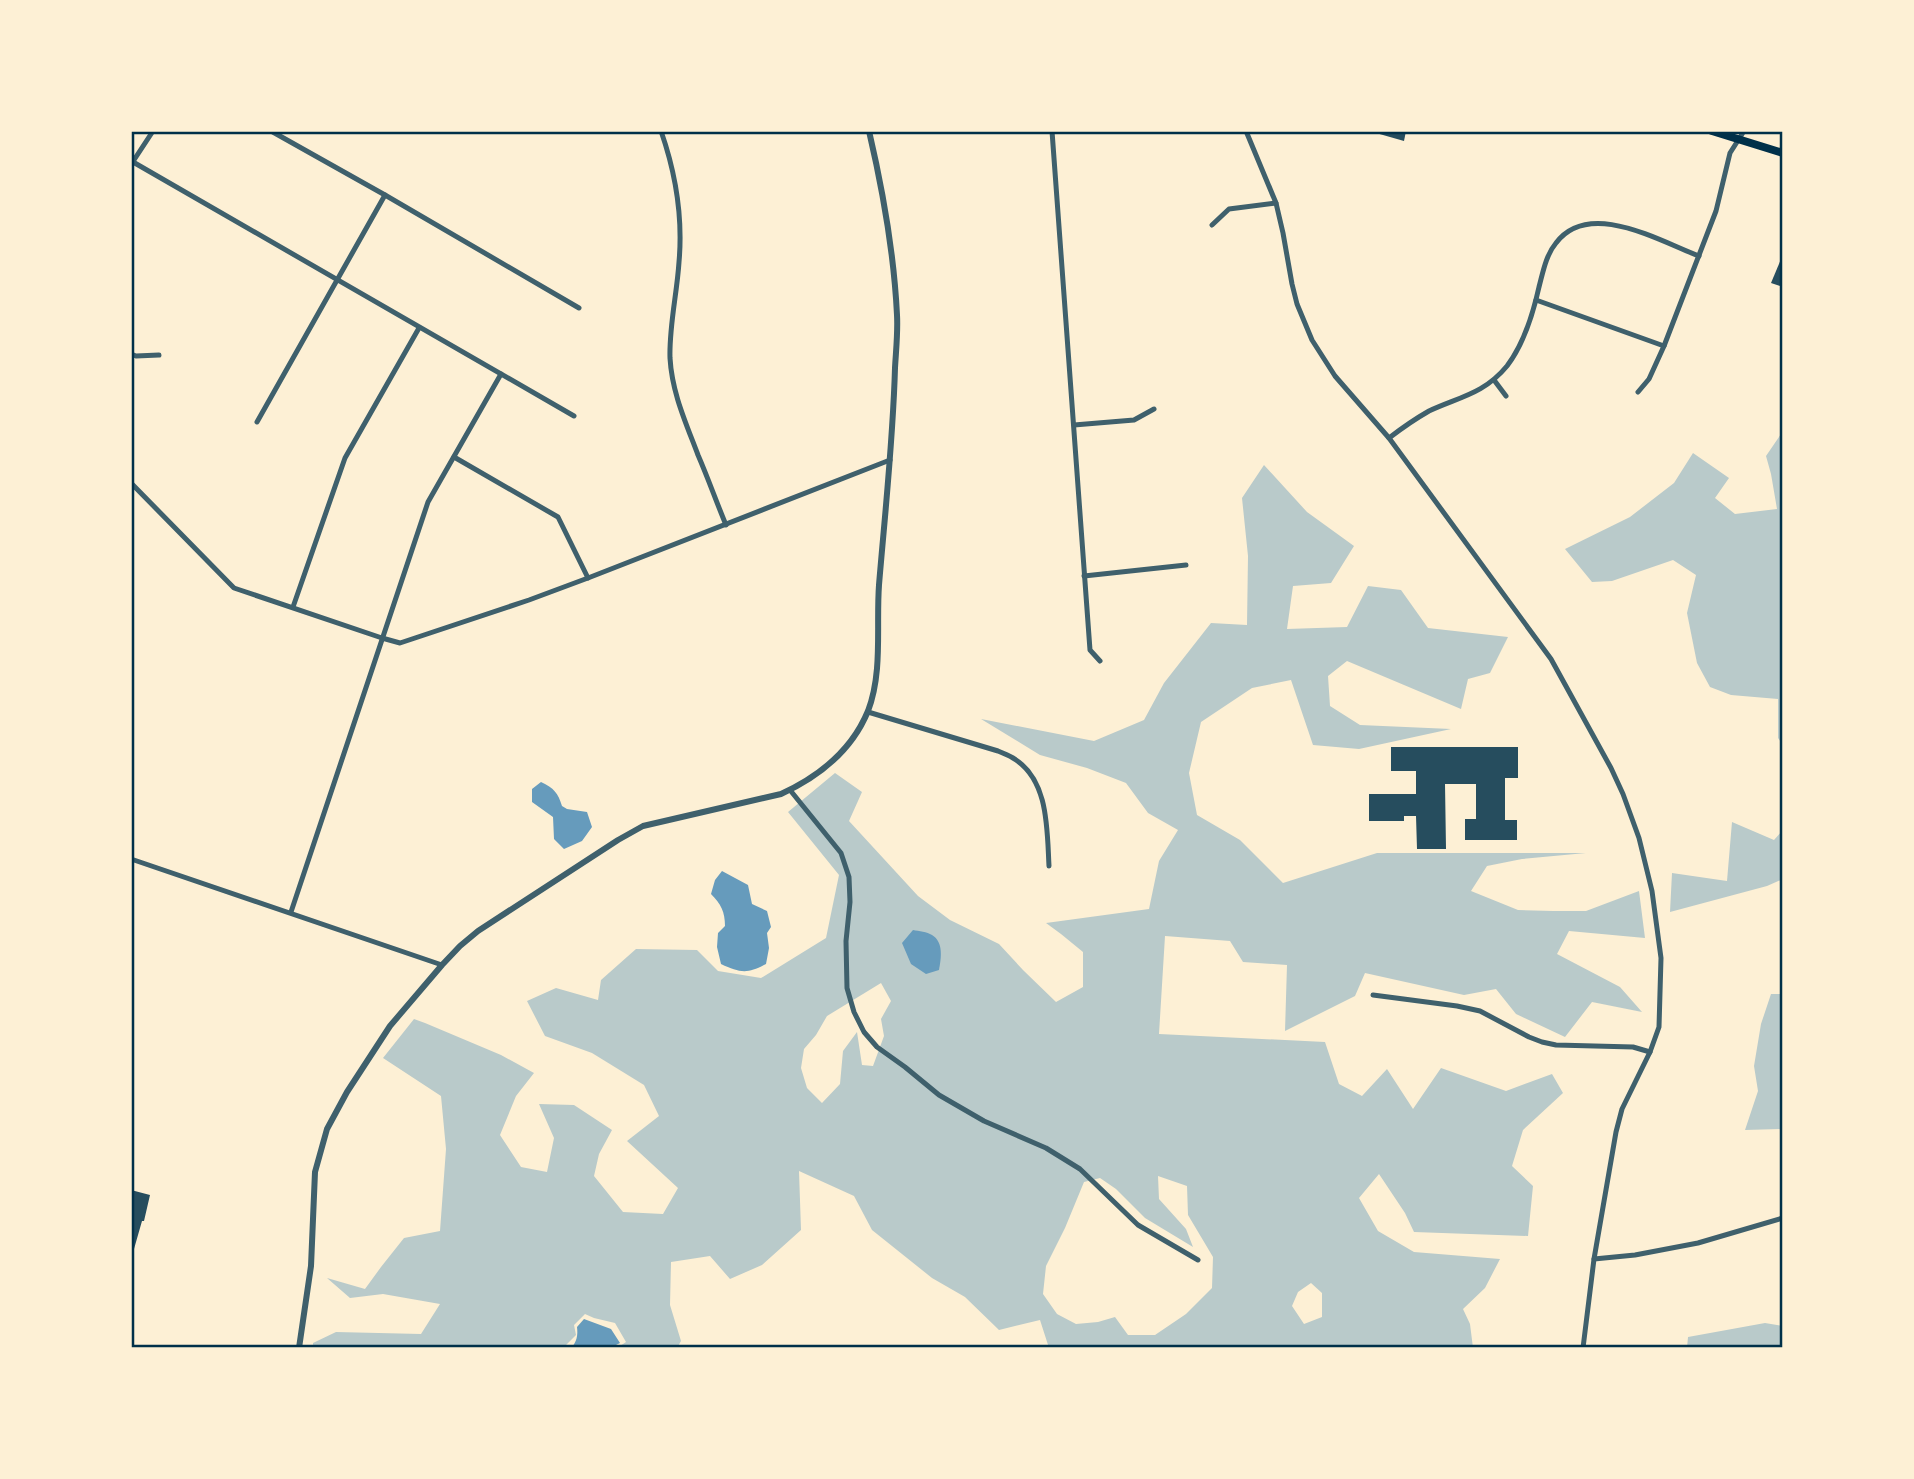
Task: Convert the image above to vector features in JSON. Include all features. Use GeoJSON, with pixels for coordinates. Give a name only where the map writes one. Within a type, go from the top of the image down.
{"type":"FeatureCollection","features":[{"type":"Feature","properties":{"kind":"main road"},"geometry":{"type":"LineString","coordinates":[[1713,131],[1783,153]]}},
{"type":"Feature","properties":{"kind":"street"},"geometry":{"type":"LineString","coordinates":[[153,131],[132,163],[573,416]]}},
{"type":"Feature","properties":{"kind":"street"},"geometry":{"type":"LineString","coordinates":[[271,131],[579,308]]}},
{"type":"Feature","properties":{"kind":"street"},"geometry":{"type":"LineString","coordinates":[[661,131],[675,180],[681,235],[671,337],[670,359],[674,385],[682,415],[726,524]]}},
{"type":"Feature","properties":{"kind":"street"},"geometry":{"type":"LineString","coordinates":[[299,1348],[311,1266],[315,1172],[327,1129],[347,1092],[390,1026],[442,965],[478,932],[643,826],[782,794],[820,773],[856,733],[867,712],[876,680],[878,600],[895,410],[898,317],[886,216],[869,131]]}},
{"type":"Feature","properties":{"kind":"street"},"geometry":{"type":"LineString","coordinates":[[1052,131],[1090,650],[1100,661]]}},
{"type":"Feature","properties":{"kind":"street"},"geometry":{"type":"LineString","coordinates":[[1246,131],[1276,203],[1297,304],[1312,340],[1335,376],[1389,438],[1551,659],[1623,794],[1639,838],[1654,901],[1660,945],[1659,1027],[1619,1117],[1594,1258],[1583,1348]]}},
{"type":"Feature","properties":{"kind":"street"},"geometry":{"type":"LineString","coordinates":[[1637,392],[1649,379],[1664,346],[1716,211],[1730,153],[1744,131]]}},
{"type":"Feature","properties":{"kind":"street"},"geometry":{"type":"LineString","coordinates":[[257,422],[385,195]]}},
{"type":"Feature","properties":{"kind":"street"},"geometry":{"type":"LineString","coordinates":[[1212,225],[1229,209],[1276,203]]}},
{"type":"Feature","properties":{"kind":"street"},"geometry":{"type":"LineString","coordinates":[[1389,438],[1411,422],[1494,380],[1519,346],[1536,300],[1548,255],[1556,242],[1571,230],[1600,222],[1618,225],[1699,256]]}},
{"type":"Feature","properties":{"kind":"street"},"geometry":{"type":"LineString","coordinates":[[1536,300],[1664,346]]}},
{"type":"Feature","properties":{"kind":"street"},"geometry":{"type":"LineString","coordinates":[[293,607],[345,458],[419,328]]}},
{"type":"Feature","properties":{"kind":"street"},"geometry":{"type":"LineString","coordinates":[[131,354],[159,355]]}},
{"type":"Feature","properties":{"kind":"street"},"geometry":{"type":"LineString","coordinates":[[290,912],[428,502],[501,374]]}},
{"type":"Feature","properties":{"kind":"street"},"geometry":{"type":"LineString","coordinates":[[1494,380],[1506,396]]}},
{"type":"Feature","properties":{"kind":"street"},"geometry":{"type":"LineString","coordinates":[[1074,425],[1134,420],[1154,409]]}},
{"type":"Feature","properties":{"kind":"street"},"geometry":{"type":"LineString","coordinates":[[454,457],[558,517],[588,578]]}},
{"type":"Feature","properties":{"kind":"street"},"geometry":{"type":"LineString","coordinates":[[131,483],[234,587],[400,643],[588,578],[890,460]]}},
{"type":"Feature","properties":{"kind":"street"},"geometry":{"type":"LineString","coordinates":[[1084,576],[1186,565]]}},
{"type":"Feature","properties":{"kind":"street"},"geometry":{"type":"LineString","coordinates":[[867,712],[998,751],[1015,759],[1032,777],[1043,801],[1049,866]]}},
{"type":"Feature","properties":{"kind":"street"},"geometry":{"type":"LineString","coordinates":[[790,790],[841,853],[849,877],[847,989],[864,1032],[877,1047],[939,1095],[984,1121],[1046,1148],[1080,1169],[1138,1225],[1198,1260]]}},
{"type":"Feature","properties":{"kind":"street"},"geometry":{"type":"LineString","coordinates":[[131,859],[442,965]]}},
{"type":"Feature","properties":{"kind":"street"},"geometry":{"type":"LineString","coordinates":[[1373,995],[1480,1011],[1529,1037],[1556,1045],[1633,1048],[1650,1052]]}},
{"type":"Feature","properties":{"kind":"street"},"geometry":{"type":"LineString","coordinates":[[1594,1258],[1607,1259],[1698,1243],[1783,1218]]}},
{"type":"Feature","properties":{"kind":"shaded area"},"geometry":{"type":"Polygon","coordinates":[[[1783,431],[1783,745],[1778,738],[1778,699],[1731,695],[1710,687],[1697,663],[1687,613],[1696,575],[1673,560],[1612,581],[1592,582],[1565,549],[1630,517],[1674,483],[1693,453],[1729,478],[1715,498],[1735,514],[1777,509],[1766,456],[1783,431]]]}},
{"type":"Feature","properties":{"kind":"shaded area"},"geometry":{"type":"Polygon","coordinates":[[[1264,465],[1307,512],[1354,546],[1331,583],[1293,586],[1287,629],[1347,627],[1368,586],[1401,590],[1428,628],[1508,637],[1490,673],[1468,679],[1461,709],[1347,661],[1328,676],[1330,706],[1360,725],[1451,729],[1359,749],[1313,745],[1291,680],[1252,688],[1201,722],[1189,773],[1197,815],[1240,840],[1283,883],[1377,853],[1586,853],[1522,859],[1487,866],[1471,891],[1518,910],[1586,911],[1639,891],[1645,938],[1569,931],[1557,954],[1620,987],[1642,1012],[1592,1002],[1565,1037],[1516,1014],[1496,989],[1464,995],[1365,973],[1355,996],[1285,1031],[1287,965],[1243,962],[1230,941],[1165,936],[1159,1034],[1325,1042],[1339,1084],[1362,1096],[1387,1069],[1413,1109],[1441,1068],[1506,1091],[1552,1074],[1563,1093],[1523,1130],[1512,1166],[1533,1186],[1528,1236],[1414,1232],[1405,1213],[1379,1174],[1359,1198],[1378,1231],[1414,1252],[1500,1259],[1485,1288],[1463,1309],[1470,1324],[1473,1348],[1049,1348],[1040,1320],[999,1330],[965,1297],[932,1278],[872,1230],[854,1196],[799,1171],[801,1230],[762,1265],[730,1279],[710,1256],[671,1262],[670,1305],[681,1341],[677,1348],[617,1348],[626,1342],[615,1323],[585,1314],[574,1325],[576,1335],[563,1348],[313,1348],[313,1343],[336,1332],[421,1334],[440,1304],[383,1294],[350,1298],[327,1278],[365,1289],[404,1238],[440,1231],[446,1149],[441,1096],[383,1058],[414,1019],[501,1055],[534,1073],[516,1096],[500,1135],[521,1167],[547,1172],[554,1138],[539,1104],[574,1105],[612,1130],[599,1154],[594,1176],[623,1212],[663,1214],[678,1188],[627,1141],[659,1116],[644,1085],[592,1053],[545,1036],[527,1001],[556,988],[598,1000],[601,980],[636,949],[697,950],[718,971],[761,978],[826,938],[839,875],[788,812],[835,773],[862,792],[849,821],[918,896],[950,920],[999,944],[1056,1002],[1083,987],[1083,952],[1046,923],[1149,909],[1159,861],[1178,830],[1148,813],[1126,783],[1087,768],[1040,755],[981,719],[1094,741],[1144,720],[1164,683],[1211,623],[1247,625],[1248,556],[1242,498],[1264,465]],[[881,983],[827,1016],[804,1049],[801,1068],[807,1088],[822,1103],[840,1084],[843,1051],[857,1032],[862,1065],[873,1066],[884,1036],[881,1019],[891,1001],[881,983]],[[1158,1176],[1159,1199],[1186,1229],[1193,1247],[1145,1218],[1116,1189],[1100,1178],[1084,1182],[1046,1266],[1043,1294],[1057,1314],[1076,1324],[1115,1317],[1128,1335],[1155,1335],[1186,1314],[1212,1288],[1213,1257],[1188,1215],[1187,1186],[1158,1176]],[[1311,1283],[1298,1292],[1292,1306],[1304,1324],[1322,1317],[1322,1293],[1311,1283]]]}},
{"type":"Feature","properties":{"kind":"shaded area"},"geometry":{"type":"Polygon","coordinates":[[[1732,822],[1774,840],[1783,830],[1783,879],[1767,886],[1670,912],[1672,873],[1727,881],[1732,822]]]}},
{"type":"Feature","properties":{"kind":"shaded area"},"geometry":{"type":"Polygon","coordinates":[[[1771,994],[1783,994],[1783,1129],[1745,1130],[1758,1091],[1754,1066],[1761,1024],[1771,994]]]}},
{"type":"Feature","properties":{"kind":"shaded area"},"geometry":{"type":"Polygon","coordinates":[[[1765,1323],[1783,1326],[1783,1348],[1687,1348],[1688,1337],[1765,1323]]]}},
{"type":"Feature","properties":{"kind":"water"},"geometry":{"type":"Polygon","coordinates":[[[541,782],[555,791],[562,806],[587,812],[592,827],[582,841],[564,849],[554,839],[553,817],[532,802],[532,789],[541,782]]]}},
{"type":"Feature","properties":{"kind":"water"},"geometry":{"type":"Polygon","coordinates":[[[722,871],[748,885],[752,904],[767,911],[771,927],[767,933],[769,948],[766,964],[749,971],[739,971],[721,964],[717,947],[718,933],[725,926],[724,916],[720,905],[711,894],[715,880],[722,871]]]}},
{"type":"Feature","properties":{"kind":"water"},"geometry":{"type":"Polygon","coordinates":[[[913,930],[936,938],[941,951],[939,970],[926,974],[911,964],[902,943],[913,930]]]}},
{"type":"Feature","properties":{"kind":"water"},"geometry":{"type":"Polygon","coordinates":[[[584,1319],[611,1329],[620,1343],[610,1348],[571,1348],[577,1338],[577,1327],[584,1319]]]}},
{"type":"Feature","properties":{"kind":"building"},"geometry":{"type":"Polygon","coordinates":[[[1369,131],[1406,131],[1404,141],[1369,131]]]}},
{"type":"Feature","properties":{"kind":"building"},"geometry":{"type":"Polygon","coordinates":[[[1781,259],[1783,260],[1783,287],[1771,283],[1781,259]]]}},
{"type":"Feature","properties":{"kind":"building"},"geometry":{"type":"Polygon","coordinates":[[[1391,747],[1518,747],[1518,778],[1505,778],[1505,820],[1517,820],[1517,840],[1465,840],[1465,819],[1476,819],[1476,784],[1445,784],[1446,849],[1417,849],[1416,816],[1404,816],[1404,821],[1369,821],[1369,794],[1416,794],[1416,771],[1391,771],[1391,747]]]}},
{"type":"Feature","properties":{"kind":"building"},"geometry":{"type":"Polygon","coordinates":[[[131,1190],[150,1195],[132,1256],[131,1190]]]}}]}
